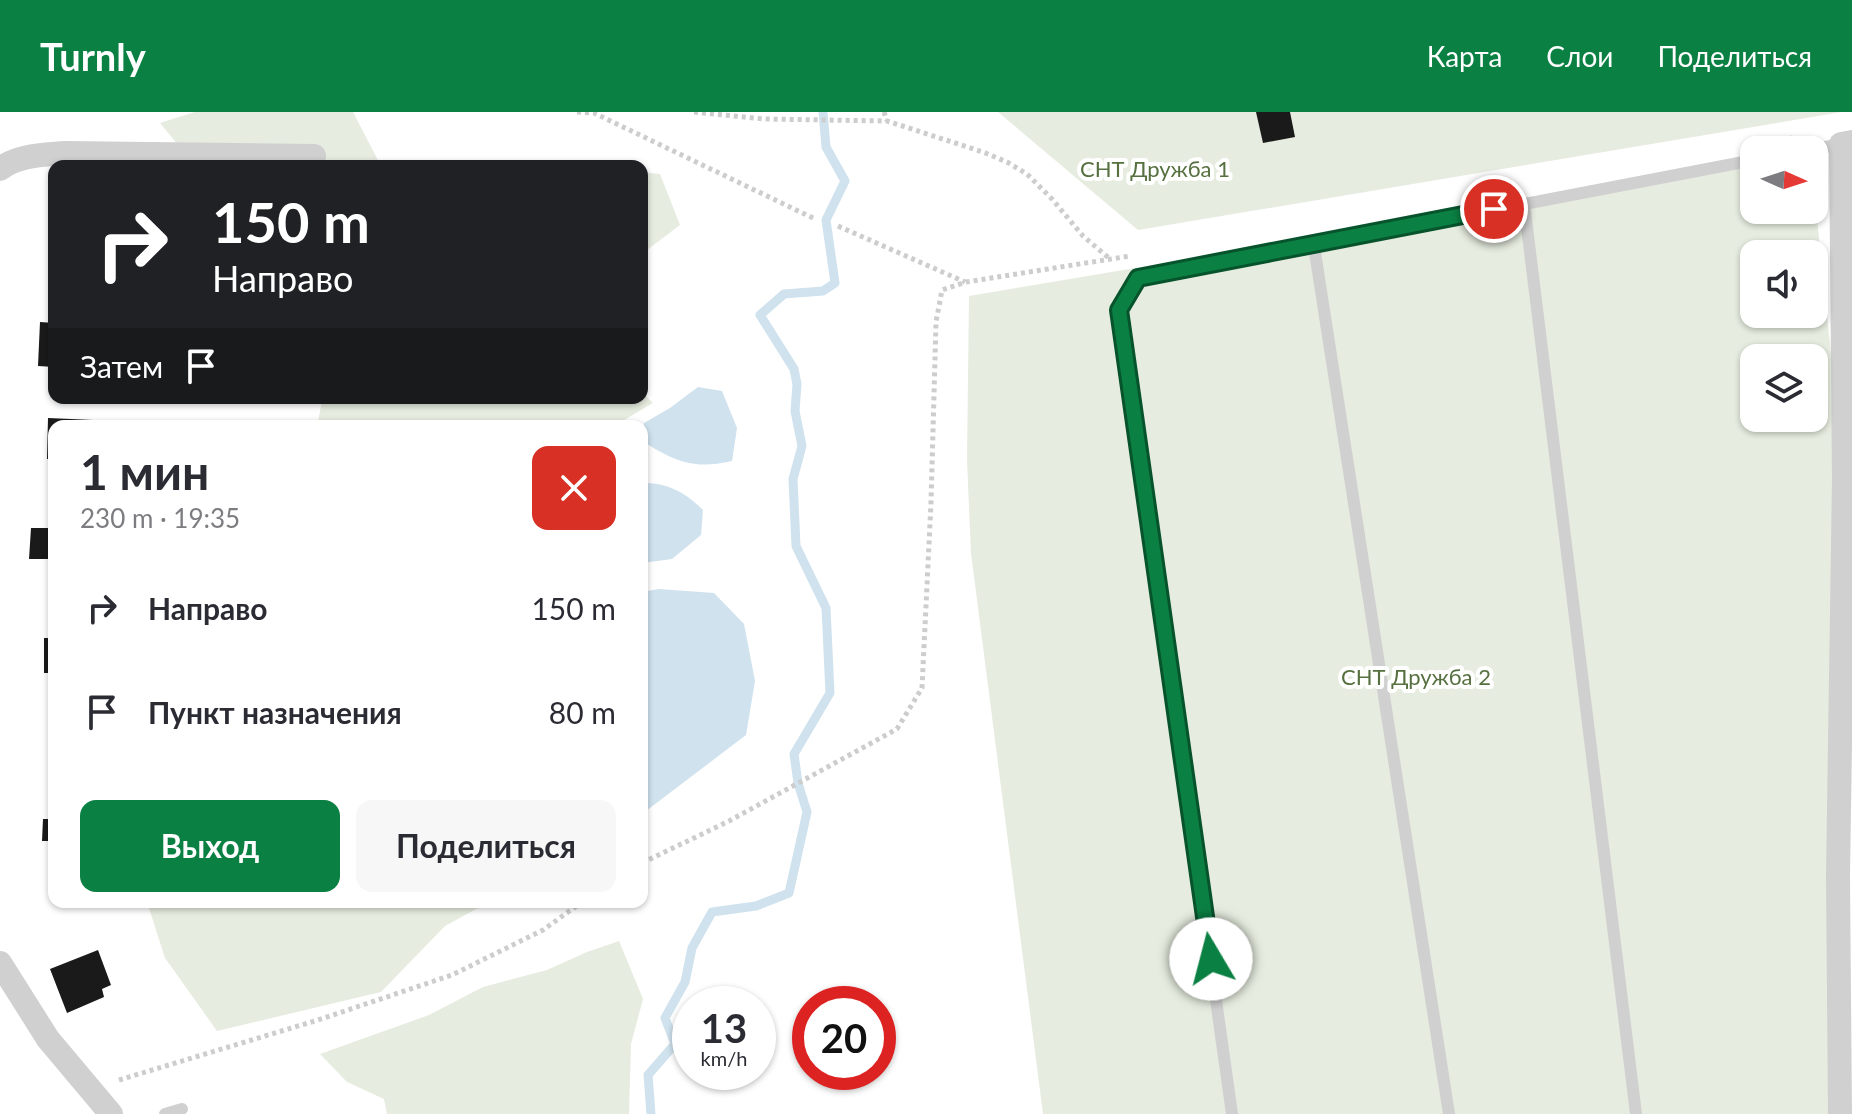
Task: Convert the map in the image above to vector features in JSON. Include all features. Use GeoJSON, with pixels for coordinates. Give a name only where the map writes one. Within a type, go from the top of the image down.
{"type":"FeatureCollection","features":[{"type":"Feature","properties":{"kind":"street"},"geometry":{"type":"LineString","coordinates":[[1840,1114],[1838,876],[1847,143]]}},
{"type":"Feature","properties":{"kind":"street"},"geometry":{"type":"LineString","coordinates":[[0,169],[27,157],[65,153],[314,156]]}},
{"type":"Feature","properties":{"kind":"street"},"geometry":{"type":"LineString","coordinates":[[0,963],[48,1039],[111,1114]]}},
{"type":"Feature","properties":{"kind":"lane"},"geometry":{"type":"LineString","coordinates":[[1232,1114],[1119,310],[1138,278],[1740,163]]}},
{"type":"Feature","properties":{"kind":"lane"},"geometry":{"type":"LineString","coordinates":[[1524,203],[1636,1114]]}},
{"type":"Feature","properties":{"kind":"lane"},"geometry":{"type":"LineString","coordinates":[[1314,246],[1449,1114]]}},
{"type":"Feature","properties":{"kind":"lane"},"geometry":{"type":"LineString","coordinates":[[165,1114],[182,1109]]}},
{"type":"Feature","properties":{"kind":"path"},"geometry":{"type":"LineString","coordinates":[[577,112],[594,113],[815,219]]}},
{"type":"Feature","properties":{"kind":"path"},"geometry":{"type":"LineString","coordinates":[[648,860],[729,821],[897,729],[922,688],[936,322],[942,290],[966,282],[1110,259],[1083,236],[1027,174],[1007,162],[887,121],[764,119],[694,112]]}},
{"type":"Feature","properties":{"kind":"path"},"geometry":{"type":"LineString","coordinates":[[884,112],[887,121]]}},
{"type":"Feature","properties":{"kind":"path"},"geometry":{"type":"LineString","coordinates":[[838,226],[966,282]]}},
{"type":"Feature","properties":{"kind":"path"},"geometry":{"type":"LineString","coordinates":[[108,1072],[118,1081],[452,975],[543,930],[574,908]]}},
{"type":"Feature","properties":{"kind":"green space"},"geometry":{"type":"Polygon","coordinates":[[[195,112],[353,112],[378,160],[252,160],[183,151],[160,123],[195,112]]]}},
{"type":"Feature","properties":{"kind":"green space","name":"СНТ Дружба 1"},"geometry":{"type":"Polygon","coordinates":[[[998,112],[1842,112],[1138,230],[998,112]]]}},
{"type":"Feature","properties":{"kind":"green space","name":"СНТ Дружба 2"},"geometry":{"type":"Polygon","coordinates":[[[1740,166],[1740,224],[1818,224],[1819,240],[1740,240],[1740,328],[1828,328],[1828,325],[1844,479],[1840,1114],[1043,1114],[971,553],[967,460],[969,296],[1740,166]]]}},
{"type":"Feature","properties":{"kind":"green space"},"geometry":{"type":"Polygon","coordinates":[[[648,173],[660,174],[680,225],[648,249],[648,173]]]}},
{"type":"Feature","properties":{"kind":"green space"},"geometry":{"type":"Polygon","coordinates":[[[648,398],[653,403],[624,420],[318,420],[321,404],[648,404],[648,398]]]}},
{"type":"Feature","properties":{"kind":"green space"},"geometry":{"type":"Polygon","coordinates":[[[149,908],[478,908],[445,926],[381,992],[217,1031],[165,958],[149,908]]]}},
{"type":"Feature","properties":{"kind":"green space"},"geometry":{"type":"Polygon","coordinates":[[[619,941],[643,999],[631,1044],[629,1114],[387,1114],[384,1099],[347,1082],[320,1054],[429,1015],[483,987],[547,970],[619,941]]]}},
{"type":"Feature","properties":{"kind":"water"},"geometry":{"type":"Polygon","coordinates":[[[698,387],[722,391],[737,428],[732,461],[718,464],[684,462],[648,445],[648,421],[698,387]]]}},
{"type":"Feature","properties":{"kind":"water"},"geometry":{"type":"Polygon","coordinates":[[[648,483],[676,490],[703,510],[701,535],[672,559],[648,562],[648,483]]]}},
{"type":"Feature","properties":{"kind":"water"},"geometry":{"type":"Polygon","coordinates":[[[648,591],[714,593],[744,624],[755,681],[746,735],[648,809],[648,591]]]}},
{"type":"Feature","properties":{"kind":"building"},"geometry":{"type":"Polygon","coordinates":[[[1256,112],[1290,112],[1295,137],[1263,143],[1256,112]]]}},
{"type":"Feature","properties":{"kind":"building"},"geometry":{"type":"Polygon","coordinates":[[[40,322],[48,323],[48,367],[38,366],[40,322]]]}},
{"type":"Feature","properties":{"kind":"building"},"geometry":{"type":"Polygon","coordinates":[[[48,418],[93,420],[48,420],[47,459],[48,418]]]}},
{"type":"Feature","properties":{"kind":"building"},"geometry":{"type":"Polygon","coordinates":[[[31,528],[48,528],[48,559],[29,559],[31,528]]]}},
{"type":"Feature","properties":{"kind":"building"},"geometry":{"type":"Polygon","coordinates":[[[44,638],[48,638],[48,673],[44,673],[44,638]]]}},
{"type":"Feature","properties":{"kind":"building"},"geometry":{"type":"Polygon","coordinates":[[[43,819],[48,819],[48,841],[42,841],[43,819]]]}},
{"type":"Feature","properties":{"kind":"building"},"geometry":{"type":"Polygon","coordinates":[[[98,950],[111,985],[102,989],[104,997],[67,1013],[50,969],[98,950]]]}},
{"type":"Feature","properties":{"kind":"waterway"},"geometry":{"type":"LineString","coordinates":[[651,1114],[648,1075],[675,1044],[665,1018],[685,982],[692,948],[712,912],[756,906],[789,893],[807,812],[798,783],[794,754],[830,693],[826,608],[796,546],[793,479],[802,446],[795,411],[797,384],[794,369],[760,315],[784,294],[823,291],[835,283],[826,220],[845,181],[826,147],[823,112]]}},
{"type":"Feature","properties":{"kind":"route"},"geometry":{"type":"LineString","coordinates":[[1211,959],[1119,310],[1138,278],[1494,209]]}}]}
